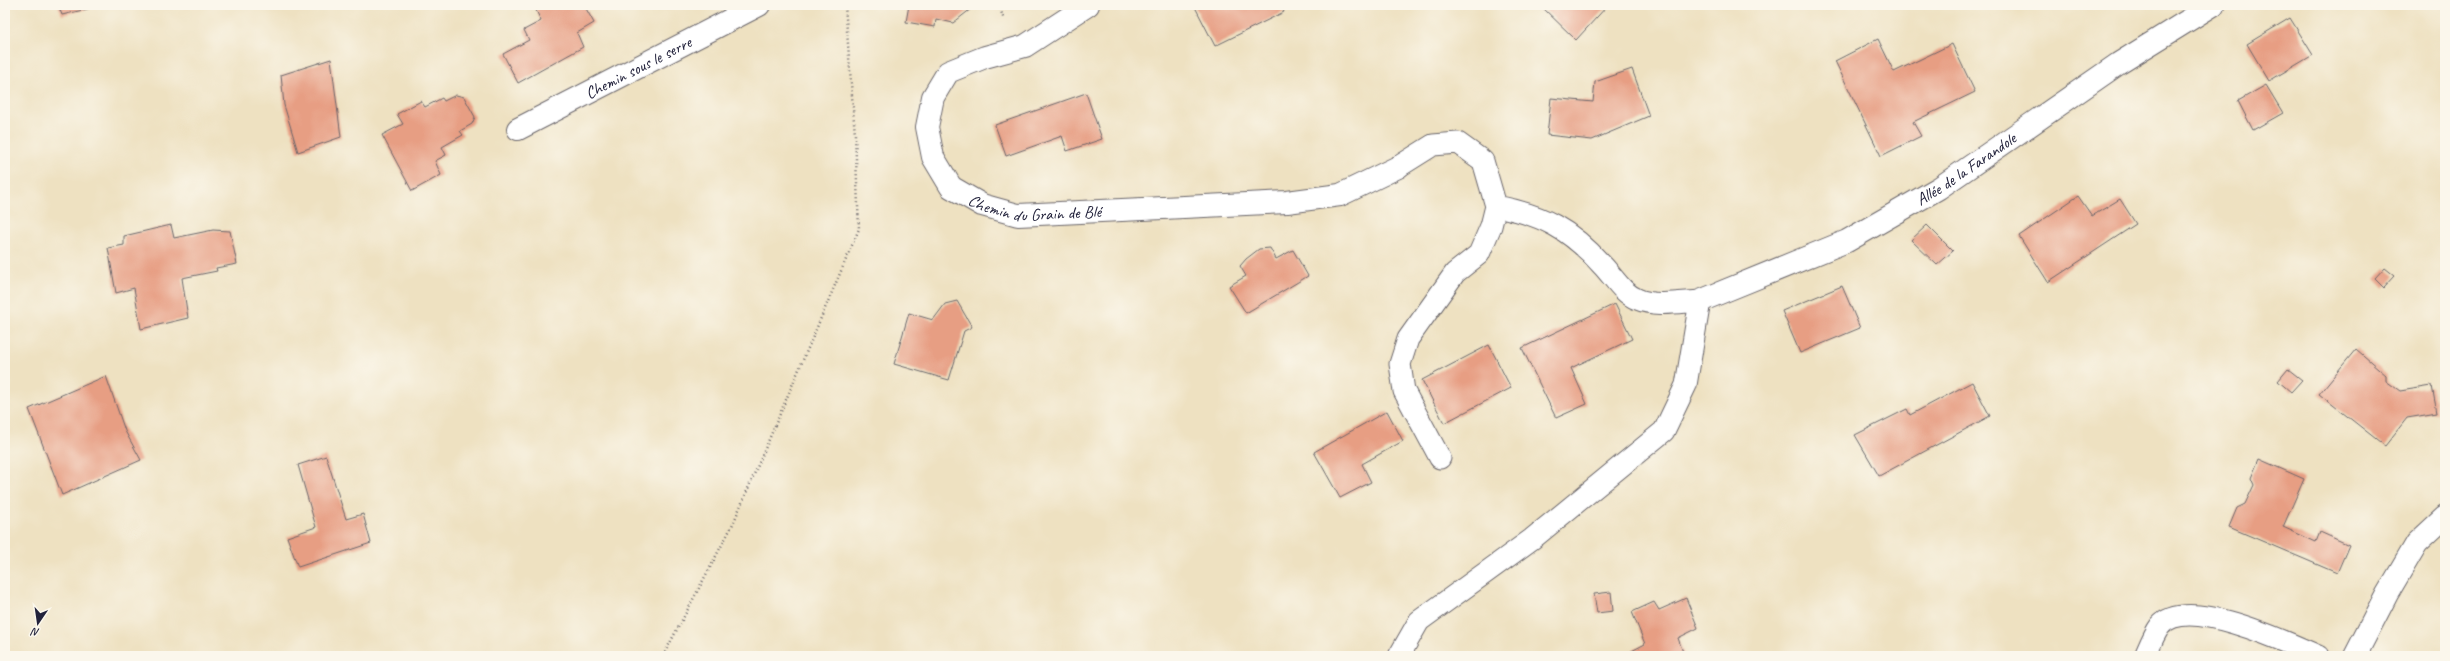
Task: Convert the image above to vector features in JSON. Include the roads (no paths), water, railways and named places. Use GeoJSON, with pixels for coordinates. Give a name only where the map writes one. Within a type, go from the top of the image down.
{"type":"FeatureCollection","features":[{"type":"Feature","properties":{"kind":"street","name":"Chemin sous le serre"},"geometry":{"type":"LineString","coordinates":[[518,129],[759,5]]}},
{"type":"Feature","properties":{"kind":"street","name":"Chemin du Grain de Blé"},"geometry":{"type":"LineString","coordinates":[[1088,5],[1025,46],[985,56],[948,72],[933,97],[927,127],[933,157],[951,187],[982,205],[1018,215],[1026,215],[1287,202],[1340,195],[1398,168]]}},
{"type":"Feature","properties":{"kind":"street","name":"Allée de la Farandole"},"geometry":{"type":"LineString","coordinates":[[1700,302],[1846,241],[1939,188],[2118,64],[2214,5]]}},
{"type":"Feature","properties":{"kind":"street"},"geometry":{"type":"LineString","coordinates":[[2354,656],[2386,594],[2417,543],[2445,517]]}},
{"type":"Feature","properties":{"kind":"lane"},"geometry":{"type":"LineString","coordinates":[[1398,168],[1433,145],[1458,143],[1484,161],[1496,206],[1491,226],[1479,254],[1455,273],[1408,339],[1400,364],[1404,391],[1440,458]]}},
{"type":"Feature","properties":{"kind":"lane"},"geometry":{"type":"LineString","coordinates":[[1399,656],[1419,620],[1532,539],[1664,431],[1686,385],[1700,302],[1662,303],[1637,300],[1625,293],[1601,264],[1560,226],[1523,211],[1496,206]]}},
{"type":"Feature","properties":{"kind":"lane"},"geometry":{"type":"LineString","coordinates":[[2145,656],[2161,625],[2177,617],[2204,616],[2243,625],[2318,656]]}}]}
